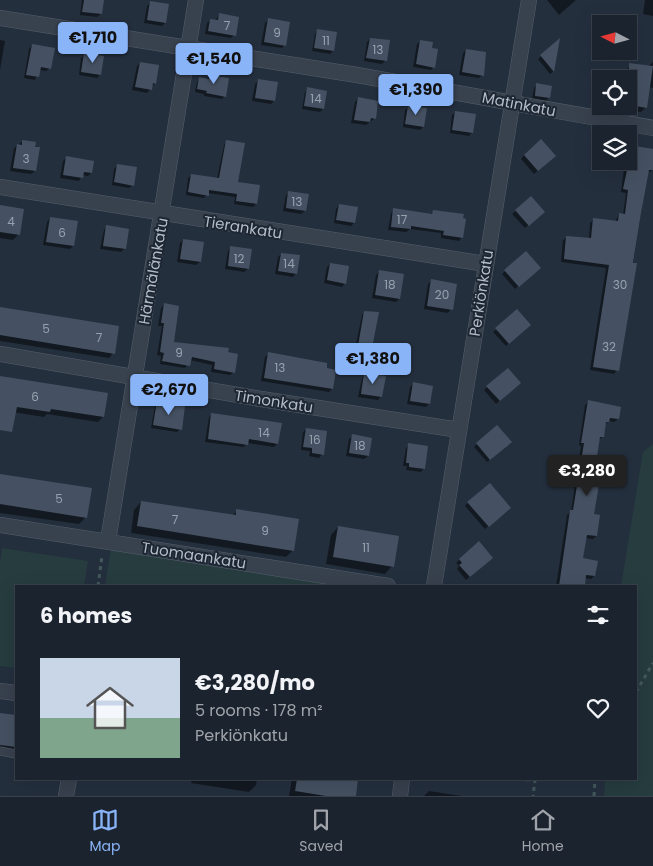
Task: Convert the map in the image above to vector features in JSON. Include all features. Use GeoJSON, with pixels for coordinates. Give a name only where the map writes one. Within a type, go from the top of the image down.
{"type":"FeatureCollection","features":[{"type":"Feature","properties":{"kind":"street","name":"Härmälänkatu"},"geometry":{"type":"LineString","coordinates":[[108,541],[196,0]]}},
{"type":"Feature","properties":{"kind":"street","name":"Perkiönkatu"},"geometry":{"type":"LineString","coordinates":[[434,585],[529,0]]}},
{"type":"Feature","properties":{"kind":"street","name":"Matinkatu"},"geometry":{"type":"LineString","coordinates":[[0,18],[188,47],[653,128]]}},
{"type":"Feature","properties":{"kind":"street","name":"Tierankatu"},"geometry":{"type":"LineString","coordinates":[[0,187],[486,264]]}},
{"type":"Feature","properties":{"kind":"street","name":"Timonkatu"},"geometry":{"type":"LineString","coordinates":[[0,354],[459,430]]}},
{"type":"Feature","properties":{"kind":"street","name":"Tuomaankatu"},"geometry":{"type":"LineString","coordinates":[[0,525],[382,585]]}},
{"type":"Feature","properties":{"kind":"street"},"geometry":{"type":"LineString","coordinates":[[0,691],[15,693]]}},
{"type":"Feature","properties":{"kind":"street"},"geometry":{"type":"LineString","coordinates":[[66,796],[69,780]]}},
{"type":"Feature","properties":{"kind":"street"},"geometry":{"type":"LineString","coordinates":[[400,796],[402,780]]}},
{"type":"Feature","properties":{"kind":"lane"},"geometry":{"type":"LineString","coordinates":[[0,751],[15,754]]}},
{"type":"Feature","properties":{"kind":"path"},"geometry":{"type":"LineString","coordinates":[[98,585],[103,555],[108,541]]}},
{"type":"Feature","properties":{"kind":"path"},"geometry":{"type":"LineString","coordinates":[[637,690],[653,663]]}},
{"type":"Feature","properties":{"kind":"path"},"geometry":{"type":"LineString","coordinates":[[533,796],[535,780]]}},
{"type":"Feature","properties":{"kind":"path"},"geometry":{"type":"LineString","coordinates":[[594,796],[595,780]]}},
{"type":"Feature","properties":{"kind":"green space"},"geometry":{"type":"Polygon","coordinates":[[[653,444],[653,796],[604,796],[605,780],[637,780],[637,585],[621,585],[643,452],[653,444]]]}},
{"type":"Feature","properties":{"kind":"green space"},"geometry":{"type":"Polygon","coordinates":[[[2,548],[88,561],[84,585],[15,585],[15,668],[0,666],[0,563],[2,548]]]}},
{"type":"Feature","properties":{"kind":"green space"},"geometry":{"type":"Polygon","coordinates":[[[111,548],[345,585],[105,585],[111,548]]]}},
{"type":"Feature","properties":{"kind":"building"},"geometry":{"type":"Polygon","coordinates":[[[84,0],[104,0],[102,14],[82,12],[84,0]]]}},
{"type":"Feature","properties":{"kind":"building"},"geometry":{"type":"Polygon","coordinates":[[[150,1],[169,4],[166,23],[147,20],[150,1]]]}},
{"type":"Feature","properties":{"kind":"building"},"geometry":{"type":"Polygon","coordinates":[[[219,13],[239,17],[236,36],[208,31],[210,19],[218,20],[219,13]]]}},
{"type":"Feature","properties":{"kind":"building"},"geometry":{"type":"Polygon","coordinates":[[[268,18],[290,22],[286,46],[264,42],[268,18]]]}},
{"type":"Feature","properties":{"kind":"building"},"geometry":{"type":"Polygon","coordinates":[[[317,29],[337,32],[334,51],[314,48],[317,29]]]}},
{"type":"Feature","properties":{"kind":"building"},"geometry":{"type":"Polygon","coordinates":[[[370,38],[390,40],[387,61],[366,58],[370,38]]]}},
{"type":"Feature","properties":{"kind":"building"},"geometry":{"type":"Polygon","coordinates":[[[560,38],[554,72],[540,55],[560,38]]]}},
{"type":"Feature","properties":{"kind":"building"},"geometry":{"type":"Polygon","coordinates":[[[420,40],[433,42],[432,48],[438,49],[435,68],[416,64],[420,40]]]}},
{"type":"Feature","properties":{"kind":"building"},"geometry":{"type":"Polygon","coordinates":[[[32,44],[55,48],[51,69],[41,67],[39,77],[26,75],[32,44]]]}},
{"type":"Feature","properties":{"kind":"building"},"geometry":{"type":"Polygon","coordinates":[[[466,49],[486,52],[484,76],[462,72],[466,49]]]}},
{"type":"Feature","properties":{"kind":"building"},"geometry":{"type":"Polygon","coordinates":[[[84,53],[104,56],[101,75],[81,72],[84,53]]]}},
{"type":"Feature","properties":{"kind":"building"},"geometry":{"type":"Polygon","coordinates":[[[140,62],[159,65],[156,84],[153,83],[152,90],[135,87],[140,62]]]}},
{"type":"Feature","properties":{"kind":"building"},"geometry":{"type":"Polygon","coordinates":[[[629,63],[653,66],[647,108],[637,106],[637,70],[629,70],[629,63]]]}},
{"type":"Feature","properties":{"kind":"building"},"geometry":{"type":"Polygon","coordinates":[[[209,75],[229,78],[226,97],[197,89],[199,77],[209,79],[209,75]]]}},
{"type":"Feature","properties":{"kind":"building"},"geometry":{"type":"Polygon","coordinates":[[[258,79],[278,82],[275,101],[255,98],[258,79]]]}},
{"type":"Feature","properties":{"kind":"building"},"geometry":{"type":"Polygon","coordinates":[[[536,83],[552,86],[550,98],[535,96],[536,83]]]}},
{"type":"Feature","properties":{"kind":"building"},"geometry":{"type":"Polygon","coordinates":[[[307,87],[327,91],[324,109],[304,106],[307,87]]]}},
{"type":"Feature","properties":{"kind":"building"},"geometry":{"type":"Polygon","coordinates":[[[358,97],[378,101],[376,119],[371,118],[370,122],[354,120],[358,97]]]}},
{"type":"Feature","properties":{"kind":"building"},"geometry":{"type":"Polygon","coordinates":[[[408,106],[427,108],[424,127],[405,124],[408,106]]]}},
{"type":"Feature","properties":{"kind":"building"},"geometry":{"type":"Polygon","coordinates":[[[455,111],[476,114],[473,133],[452,130],[455,111]]]}},
{"type":"Feature","properties":{"kind":"building"},"geometry":{"type":"Polygon","coordinates":[[[541,139],[556,156],[538,171],[524,155],[541,139]]]}},
{"type":"Feature","properties":{"kind":"building"},"geometry":{"type":"Polygon","coordinates":[[[22,140],[36,142],[35,147],[40,147],[36,171],[13,168],[17,144],[22,145],[22,140]]]}},
{"type":"Feature","properties":{"kind":"building"},"geometry":{"type":"Polygon","coordinates":[[[226,140],[245,143],[238,182],[260,185],[257,204],[236,201],[237,194],[209,190],[209,196],[188,192],[191,174],[219,178],[226,140]]]}},
{"type":"Feature","properties":{"kind":"building"},"geometry":{"type":"Polygon","coordinates":[[[637,146],[653,149],[653,170],[649,170],[641,213],[633,263],[637,263],[619,371],[593,367],[609,265],[564,259],[566,236],[591,238],[593,218],[618,221],[619,213],[625,214],[628,190],[623,189],[627,170],[637,170],[637,146]]]}},
{"type":"Feature","properties":{"kind":"building"},"geometry":{"type":"Polygon","coordinates":[[[66,156],[94,161],[92,173],[84,172],[83,178],[63,175],[66,156]]]}},
{"type":"Feature","properties":{"kind":"building"},"geometry":{"type":"Polygon","coordinates":[[[117,164],[137,167],[134,186],[114,182],[117,164]]]}},
{"type":"Feature","properties":{"kind":"building"},"geometry":{"type":"Polygon","coordinates":[[[288,191],[309,194],[306,211],[286,208],[288,191]]]}},
{"type":"Feature","properties":{"kind":"building"},"geometry":{"type":"Polygon","coordinates":[[[531,196],[545,212],[529,226],[515,210],[531,196]]]}},
{"type":"Feature","properties":{"kind":"building"},"geometry":{"type":"Polygon","coordinates":[[[339,204],[358,207],[355,223],[336,220],[339,204]]]}},
{"type":"Feature","properties":{"kind":"building"},"geometry":{"type":"Polygon","coordinates":[[[0,205],[24,209],[20,235],[0,232],[0,205]]]}},
{"type":"Feature","properties":{"kind":"building"},"geometry":{"type":"Polygon","coordinates":[[[393,208],[432,214],[433,210],[464,214],[463,218],[466,219],[463,238],[443,235],[444,231],[411,226],[411,229],[391,227],[393,208]]]}},
{"type":"Feature","properties":{"kind":"building"},"geometry":{"type":"Polygon","coordinates":[[[50,217],[78,221],[74,246],[46,242],[50,217]]]}},
{"type":"Feature","properties":{"kind":"building"},"geometry":{"type":"Polygon","coordinates":[[[106,225],[129,229],[126,249],[103,246],[106,225]]]}},
{"type":"Feature","properties":{"kind":"building"},"geometry":{"type":"Polygon","coordinates":[[[183,239],[204,242],[201,262],[180,259],[183,239]]]}},
{"type":"Feature","properties":{"kind":"building"},"geometry":{"type":"Polygon","coordinates":[[[230,246],[252,249],[249,269],[228,266],[230,246]]]}},
{"type":"Feature","properties":{"kind":"building"},"geometry":{"type":"Polygon","coordinates":[[[526,251],[541,268],[519,287],[504,270],[526,251]]]}},
{"type":"Feature","properties":{"kind":"building"},"geometry":{"type":"Polygon","coordinates":[[[281,253],[300,255],[297,274],[278,271],[281,253]]]}},
{"type":"Feature","properties":{"kind":"building"},"geometry":{"type":"Polygon","coordinates":[[[330,263],[349,266],[346,284],[327,280],[330,263]]]}},
{"type":"Feature","properties":{"kind":"building"},"geometry":{"type":"Polygon","coordinates":[[[379,270],[404,274],[400,299],[375,295],[379,270]]]}},
{"type":"Feature","properties":{"kind":"building"},"geometry":{"type":"Polygon","coordinates":[[[431,279],[457,284],[453,310],[427,306],[431,279]]]}},
{"type":"Feature","properties":{"kind":"building"},"geometry":{"type":"Polygon","coordinates":[[[164,303],[179,306],[174,342],[229,348],[228,352],[238,354],[235,373],[214,369],[215,362],[192,357],[190,366],[162,361],[164,353],[160,352],[164,323],[161,323],[164,303]]]}},
{"type":"Feature","properties":{"kind":"building"},"geometry":{"type":"Polygon","coordinates":[[[0,307],[119,326],[115,354],[0,335],[0,307]]]}},
{"type":"Feature","properties":{"kind":"building"},"geometry":{"type":"Polygon","coordinates":[[[517,309],[531,325],[509,344],[495,328],[517,309]]]}},
{"type":"Feature","properties":{"kind":"building"},"geometry":{"type":"Polygon","coordinates":[[[364,311],[379,312],[372,348],[358,346],[364,311]]]}},
{"type":"Feature","properties":{"kind":"building"},"geometry":{"type":"Polygon","coordinates":[[[268,352],[327,363],[327,368],[336,370],[333,389],[264,378],[268,352]]]}},
{"type":"Feature","properties":{"kind":"building"},"geometry":{"type":"Polygon","coordinates":[[[508,368],[521,383],[500,401],[486,386],[508,368]]]}},
{"type":"Feature","properties":{"kind":"building"},"geometry":{"type":"Polygon","coordinates":[[[364,373],[386,376],[382,397],[361,394],[364,373]]]}},
{"type":"Feature","properties":{"kind":"building"},"geometry":{"type":"Polygon","coordinates":[[[0,376],[108,393],[104,417],[51,409],[50,412],[17,407],[12,432],[0,430],[0,376]]]}},
{"type":"Feature","properties":{"kind":"building"},"geometry":{"type":"Polygon","coordinates":[[[413,382],[433,386],[430,404],[410,401],[413,382]]]}},
{"type":"Feature","properties":{"kind":"building"},"geometry":{"type":"Polygon","coordinates":[[[588,400],[621,407],[619,419],[610,418],[609,422],[606,422],[604,437],[600,437],[596,463],[610,465],[608,480],[600,479],[594,514],[600,515],[597,536],[587,535],[583,558],[598,561],[595,576],[586,575],[585,585],[559,585],[570,510],[573,510],[584,443],[581,443],[588,400]]]}},
{"type":"Feature","properties":{"kind":"building"},"geometry":{"type":"Polygon","coordinates":[[[157,401],[185,406],[182,430],[153,425],[157,401]]]}},
{"type":"Feature","properties":{"kind":"building"},"geometry":{"type":"Polygon","coordinates":[[[211,413],[282,423],[278,444],[249,439],[248,445],[208,439],[211,413]]]}},
{"type":"Feature","properties":{"kind":"building"},"geometry":{"type":"Polygon","coordinates":[[[497,425],[512,442],[490,460],[476,443],[497,425]]]}},
{"type":"Feature","properties":{"kind":"building"},"geometry":{"type":"Polygon","coordinates":[[[306,428],[327,431],[324,455],[312,453],[312,448],[303,447],[306,428]]]}},
{"type":"Feature","properties":{"kind":"building"},"geometry":{"type":"Polygon","coordinates":[[[352,434],[372,438],[369,456],[349,453],[352,434]]]}},
{"type":"Feature","properties":{"kind":"building"},"geometry":{"type":"Polygon","coordinates":[[[408,443],[428,446],[425,469],[409,467],[409,463],[406,463],[408,443]]]}},
{"type":"Feature","properties":{"kind":"building"},"geometry":{"type":"Polygon","coordinates":[[[0,474],[92,488],[87,518],[0,504],[0,474]]]}},
{"type":"Feature","properties":{"kind":"building"},"geometry":{"type":"Polygon","coordinates":[[[490,483],[511,508],[489,527],[467,502],[490,483]]]}},
{"type":"Feature","properties":{"kind":"building"},"geometry":{"type":"Polygon","coordinates":[[[141,501],[236,515],[236,509],[299,519],[294,551],[137,526],[141,501]]]}},
{"type":"Feature","properties":{"kind":"building"},"geometry":{"type":"Polygon","coordinates":[[[338,526],[399,536],[394,567],[333,557],[338,526]]]}},
{"type":"Feature","properties":{"kind":"building"},"geometry":{"type":"Polygon","coordinates":[[[479,541],[493,558],[470,577],[459,565],[462,563],[459,559],[479,541]]]}},
{"type":"Feature","properties":{"kind":"building"},"geometry":{"type":"Polygon","coordinates":[[[0,713],[15,715],[15,747],[0,745],[0,713]]]}},
{"type":"Feature","properties":{"kind":"building"},"geometry":{"type":"Polygon","coordinates":[[[297,780],[358,780],[356,796],[326,796],[295,791],[297,780]]]}}]}
